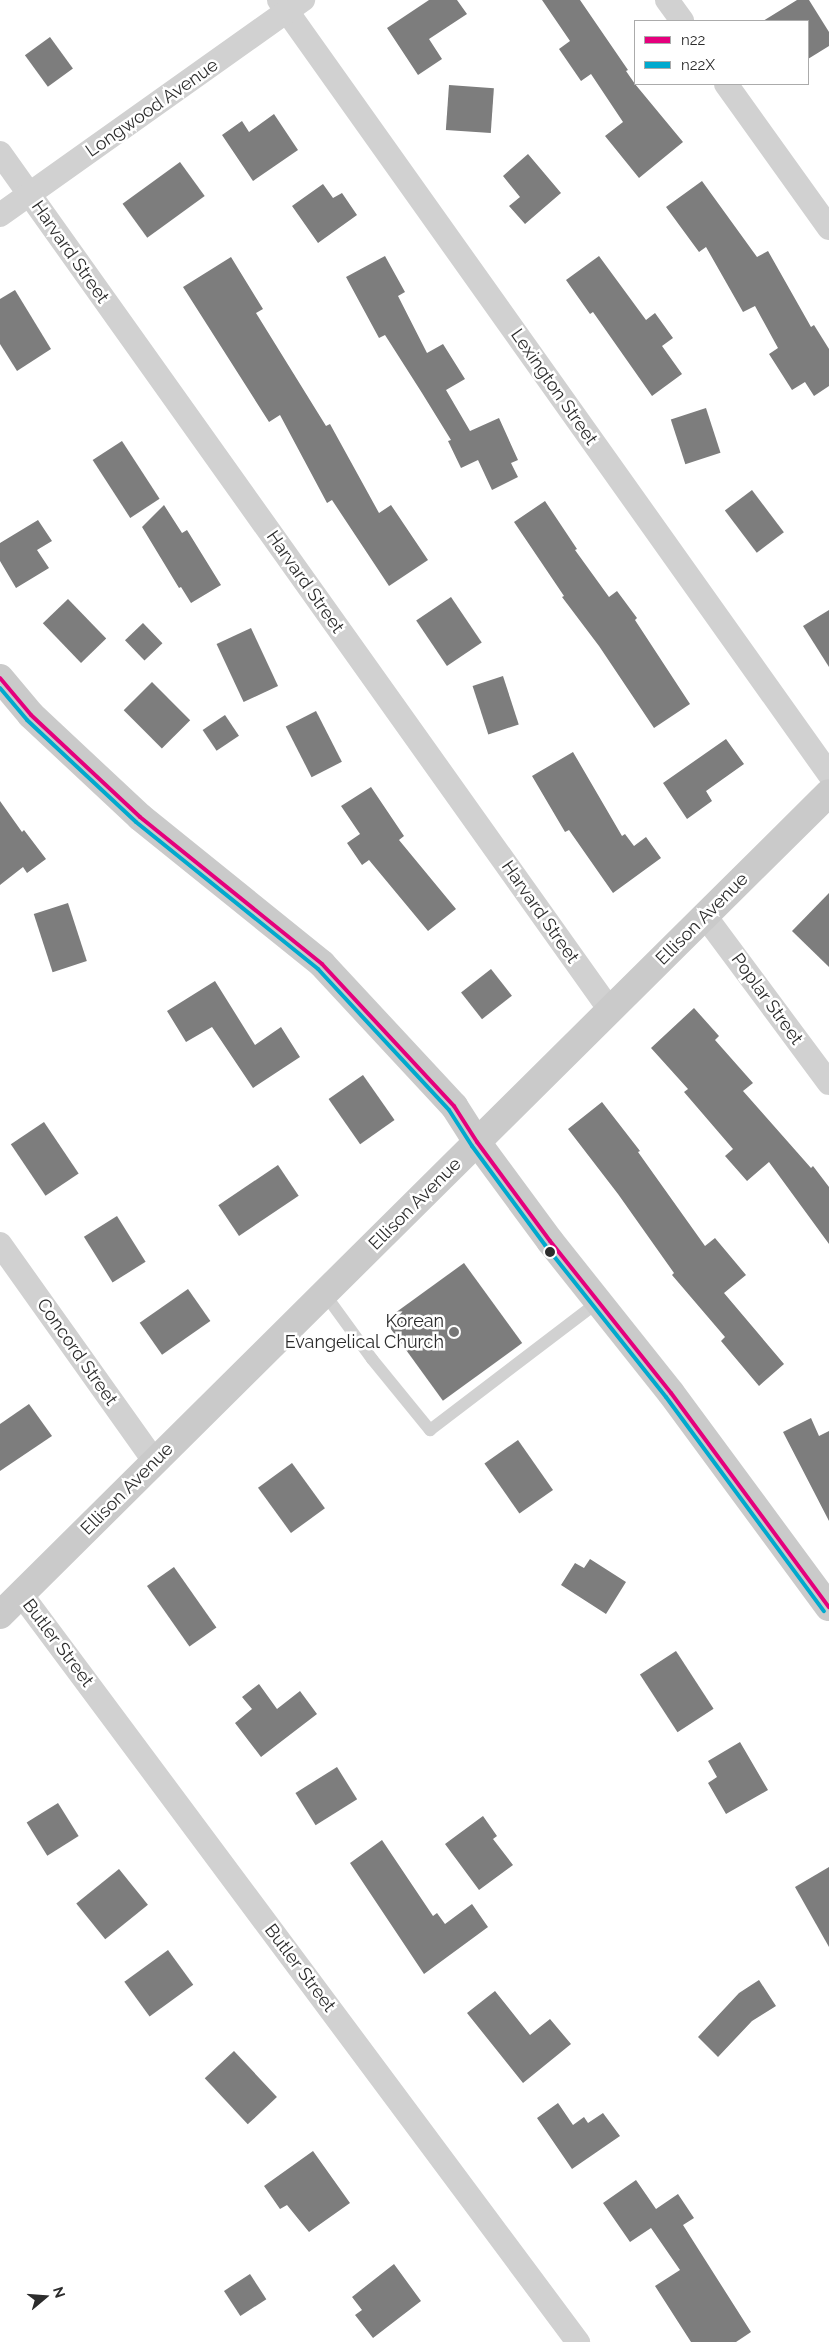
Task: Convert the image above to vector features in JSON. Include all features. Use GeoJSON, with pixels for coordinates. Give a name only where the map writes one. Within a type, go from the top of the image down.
{"type":"FeatureCollection","features":[{"type":"Feature","properties":{"kind":"main road"},"geometry":{"type":"LineString","coordinates":[[0,678],[32,715],[140,817],[322,964],[454,1106],[477,1142],[598,1302],[671,1393],[829,1607]]}},
{"type":"Feature","properties":{"kind":"main road","name":"Ellison Avenue"},"geometry":{"type":"LineString","coordinates":[[0,1615],[829,793]]}},
{"type":"Feature","properties":{"kind":"street"},"geometry":{"type":"LineString","coordinates":[[667,0],[681,20]]}},
{"type":"Feature","properties":{"kind":"street","name":"Longwood Avenue"},"geometry":{"type":"LineString","coordinates":[[0,215],[290,4]]}},
{"type":"Feature","properties":{"kind":"street","name":"Lexington Street"},"geometry":{"type":"LineString","coordinates":[[290,4],[829,774]]}},
{"type":"Feature","properties":{"kind":"street"},"geometry":{"type":"LineString","coordinates":[[727,85],[829,228]]}},
{"type":"Feature","properties":{"kind":"street","name":"Harvard Street"},"geometry":{"type":"LineString","coordinates":[[0,153],[610,1010]]}},
{"type":"Feature","properties":{"kind":"street","name":"Poplar Street"},"geometry":{"type":"LineString","coordinates":[[705,916],[829,1083]]}},
{"type":"Feature","properties":{"kind":"street","name":"Concord Street"},"geometry":{"type":"LineString","coordinates":[[0,1244],[154,1461]]}},
{"type":"Feature","properties":{"kind":"street","name":"Butler Street"},"geometry":{"type":"LineString","coordinates":[[21,1594],[578,2342]]}},
{"type":"Feature","properties":{"kind":"lane"},"geometry":{"type":"LineString","coordinates":[[324,1293],[372,1359],[430,1430],[598,1302]]}},
{"type":"Feature","properties":{"kind":"building"},"geometry":{"type":"Polygon","coordinates":[[[429,0],[457,0],[467,14],[429,39],[442,59],[418,75],[387,28],[429,0]]]}},
{"type":"Feature","properties":{"kind":"building"},"geometry":{"type":"Polygon","coordinates":[[[542,0],[580,0],[628,70],[626,71],[634,85],[683,142],[639,178],[605,136],[623,122],[591,74],[581,81],[559,49],[570,41],[542,0]]]}},
{"type":"Feature","properties":{"kind":"building"},"geometry":{"type":"Polygon","coordinates":[[[797,0],[809,0],[829,32],[829,46],[809,58],[809,20],[765,20],[797,0]]]}},
{"type":"Feature","properties":{"kind":"building"},"geometry":{"type":"Polygon","coordinates":[[[50,37],[73,69],[48,87],[25,55],[50,37]]]}},
{"type":"Feature","properties":{"kind":"building"},"geometry":{"type":"Polygon","coordinates":[[[449,85],[494,88],[491,133],[446,130],[449,85]]]}},
{"type":"Feature","properties":{"kind":"building"},"geometry":{"type":"Polygon","coordinates":[[[274,114],[298,150],[253,181],[222,135],[242,121],[249,132],[274,114]]]}},
{"type":"Feature","properties":{"kind":"building"},"geometry":{"type":"Polygon","coordinates":[[[528,154],[561,193],[525,224],[509,206],[520,197],[503,176],[528,154]]]}},
{"type":"Feature","properties":{"kind":"building"},"geometry":{"type":"Polygon","coordinates":[[[180,162],[205,196],[147,238],[123,204],[180,162]]]}},
{"type":"Feature","properties":{"kind":"building"},"geometry":{"type":"Polygon","coordinates":[[[702,181],[757,257],[768,251],[811,327],[814,325],[829,349],[829,386],[814,396],[805,382],[792,390],[769,354],[778,348],[755,306],[743,312],[706,247],[699,252],[666,207],[702,181]]]}},
{"type":"Feature","properties":{"kind":"building"},"geometry":{"type":"Polygon","coordinates":[[[323,184],[333,198],[342,193],[357,215],[318,243],[292,206],[323,184]]]}},
{"type":"Feature","properties":{"kind":"building"},"geometry":{"type":"Polygon","coordinates":[[[385,256],[405,292],[398,296],[427,353],[443,344],[465,379],[446,390],[470,431],[499,418],[518,460],[511,463],[518,477],[492,490],[478,460],[461,468],[448,441],[451,440],[422,393],[385,335],[379,338],[346,277],[385,256]]]}},
{"type":"Feature","properties":{"kind":"building"},"geometry":{"type":"Polygon","coordinates":[[[599,256],[646,320],[655,313],[673,338],[662,346],[682,374],[652,396],[593,312],[590,314],[566,280],[599,256]]]}},
{"type":"Feature","properties":{"kind":"building"},"geometry":{"type":"Polygon","coordinates":[[[231,257],[263,309],[256,313],[326,426],[330,424],[379,513],[391,505],[428,560],[389,586],[332,500],[327,503],[280,415],[269,422],[183,287],[231,257]]]}},
{"type":"Feature","properties":{"kind":"building"},"geometry":{"type":"Polygon","coordinates":[[[15,290],[51,349],[17,371],[0,344],[0,299],[15,290]]]}},
{"type":"Feature","properties":{"kind":"building"},"geometry":{"type":"Polygon","coordinates":[[[706,408],[721,453],[685,464],[671,419],[706,408]]]}},
{"type":"Feature","properties":{"kind":"building"},"geometry":{"type":"Polygon","coordinates":[[[122,441],[160,499],[130,518],[93,460],[122,441]]]}},
{"type":"Feature","properties":{"kind":"building"},"geometry":{"type":"Polygon","coordinates":[[[752,490],[784,532],[757,553],[725,510],[752,490]]]}},
{"type":"Feature","properties":{"kind":"building"},"geometry":{"type":"Polygon","coordinates":[[[545,501],[577,549],[575,550],[609,597],[617,591],[637,618],[635,620],[690,704],[654,728],[599,646],[562,597],[564,596],[514,522],[545,501]]]}},
{"type":"Feature","properties":{"kind":"building"},"geometry":{"type":"Polygon","coordinates":[[[164,505],[182,533],[187,530],[221,585],[191,603],[181,587],[179,588],[142,527],[164,505]]]}},
{"type":"Feature","properties":{"kind":"building"},"geometry":{"type":"Polygon","coordinates":[[[38,520],[52,541],[37,550],[49,568],[16,588],[0,561],[0,543],[38,520]]]}},
{"type":"Feature","properties":{"kind":"building"},"geometry":{"type":"Polygon","coordinates":[[[451,597],[482,643],[447,666],[416,620],[451,597]]]}},
{"type":"Feature","properties":{"kind":"building"},"geometry":{"type":"Polygon","coordinates":[[[68,599],[106,639],[81,663],[43,623],[68,599]]]}},
{"type":"Feature","properties":{"kind":"building"},"geometry":{"type":"Polygon","coordinates":[[[829,610],[829,667],[803,626],[829,610]]]}},
{"type":"Feature","properties":{"kind":"building"},"geometry":{"type":"Polygon","coordinates":[[[143,623],[162,643],[144,661],[125,640],[143,623]]]}},
{"type":"Feature","properties":{"kind":"building"},"geometry":{"type":"Polygon","coordinates":[[[251,628],[278,686],[244,702],[217,644],[251,628]]]}},
{"type":"Feature","properties":{"kind":"building"},"geometry":{"type":"Polygon","coordinates":[[[503,676],[519,725],[488,734],[473,686],[503,676]]]}},
{"type":"Feature","properties":{"kind":"building"},"geometry":{"type":"Polygon","coordinates":[[[152,682],[190,720],[162,748],[124,710],[152,682]]]}},
{"type":"Feature","properties":{"kind":"building"},"geometry":{"type":"Polygon","coordinates":[[[316,711],[342,762],[312,777],[286,726],[316,711]]]}},
{"type":"Feature","properties":{"kind":"building"},"geometry":{"type":"Polygon","coordinates":[[[225,715],[239,736],[217,751],[203,730],[225,715]]]}},
{"type":"Feature","properties":{"kind":"building"},"geometry":{"type":"Polygon","coordinates":[[[726,739],[744,764],[706,791],[712,801],[687,819],[663,783],[726,739]]]}},
{"type":"Feature","properties":{"kind":"building"},"geometry":{"type":"Polygon","coordinates":[[[573,752],[622,836],[625,834],[634,846],[646,837],[661,858],[613,893],[569,830],[565,832],[532,776],[573,752]]]}},
{"type":"Feature","properties":{"kind":"building"},"geometry":{"type":"Polygon","coordinates":[[[371,787],[404,836],[399,840],[456,909],[428,931],[369,860],[362,865],[347,843],[360,834],[341,806],[371,787]]]}},
{"type":"Feature","properties":{"kind":"building"},"geometry":{"type":"Polygon","coordinates":[[[0,801],[22,832],[24,830],[46,859],[27,873],[23,867],[0,885],[0,801]]]}},
{"type":"Feature","properties":{"kind":"building"},"geometry":{"type":"Polygon","coordinates":[[[829,893],[829,967],[792,931],[829,893]]]}},
{"type":"Feature","properties":{"kind":"building"},"geometry":{"type":"Polygon","coordinates":[[[68,903],[87,961],[53,972],[34,914],[68,903]]]}},
{"type":"Feature","properties":{"kind":"building"},"geometry":{"type":"Polygon","coordinates":[[[491,969],[512,996],[482,1019],[461,992],[491,969]]]}},
{"type":"Feature","properties":{"kind":"building"},"geometry":{"type":"Polygon","coordinates":[[[215,981],[255,1045],[281,1027],[300,1057],[253,1088],[212,1027],[186,1042],[167,1011],[215,981]]]}},
{"type":"Feature","properties":{"kind":"building"},"geometry":{"type":"Polygon","coordinates":[[[694,1008],[719,1036],[715,1040],[753,1083],[743,1091],[811,1168],[813,1166],[829,1187],[829,1244],[769,1162],[747,1181],[725,1156],[733,1149],[684,1092],[688,1089],[651,1048],[694,1008]]]}},
{"type":"Feature","properties":{"kind":"building"},"geometry":{"type":"Polygon","coordinates":[[[363,1075],[395,1120],[360,1144],[329,1099],[363,1075]]]}},
{"type":"Feature","properties":{"kind":"building"},"geometry":{"type":"Polygon","coordinates":[[[602,1102],[640,1151],[638,1152],[705,1246],[715,1238],[746,1275],[724,1293],[784,1364],[759,1386],[721,1341],[725,1337],[672,1275],[674,1273],[618,1194],[568,1129],[602,1102]]]}},
{"type":"Feature","properties":{"kind":"building"},"geometry":{"type":"Polygon","coordinates":[[[44,1122],[79,1173],[46,1196],[11,1144],[44,1122]]]}},
{"type":"Feature","properties":{"kind":"building"},"geometry":{"type":"Polygon","coordinates":[[[278,1165],[299,1196],[239,1236],[218,1205],[278,1165]]]}},
{"type":"Feature","properties":{"kind":"building"},"geometry":{"type":"Polygon","coordinates":[[[117,1216],[146,1262],[113,1282],[84,1237],[117,1216]]]}},
{"type":"Feature","properties":{"kind":"building"},"geometry":{"type":"Polygon","coordinates":[[[464,1263],[522,1343],[443,1401],[385,1321],[464,1263]]]}},
{"type":"Feature","properties":{"kind":"building"},"geometry":{"type":"Polygon","coordinates":[[[188,1289],[210,1321],[162,1355],[140,1323],[188,1289]]]}},
{"type":"Feature","properties":{"kind":"building"},"geometry":{"type":"Polygon","coordinates":[[[29,1404],[52,1436],[0,1471],[0,1424],[29,1404]]]}},
{"type":"Feature","properties":{"kind":"building"},"geometry":{"type":"Polygon","coordinates":[[[811,1418],[819,1436],[829,1431],[829,1521],[783,1432],[811,1418]]]}},
{"type":"Feature","properties":{"kind":"building"},"geometry":{"type":"Polygon","coordinates":[[[518,1440],[553,1490],[519,1513],[484,1464],[518,1440]]]}},
{"type":"Feature","properties":{"kind":"building"},"geometry":{"type":"Polygon","coordinates":[[[292,1463],[325,1508],[291,1533],[258,1488],[292,1463]]]}},
{"type":"Feature","properties":{"kind":"building"},"geometry":{"type":"Polygon","coordinates":[[[590,1559],[626,1582],[606,1614],[561,1585],[575,1563],[584,1568],[590,1559]]]}},
{"type":"Feature","properties":{"kind":"building"},"geometry":{"type":"Polygon","coordinates":[[[174,1567],[216,1628],[189,1647],[147,1586],[174,1567]]]}},
{"type":"Feature","properties":{"kind":"building"},"geometry":{"type":"Polygon","coordinates":[[[676,1651],[714,1709],[678,1732],[640,1674],[676,1651]]]}},
{"type":"Feature","properties":{"kind":"building"},"geometry":{"type":"Polygon","coordinates":[[[259,1684],[277,1709],[300,1691],[317,1714],[261,1757],[235,1723],[252,1709],[242,1697],[259,1684]]]}},
{"type":"Feature","properties":{"kind":"building"},"geometry":{"type":"Polygon","coordinates":[[[740,1742],[768,1790],[726,1814],[708,1783],[717,1777],[708,1761],[740,1742]]]}},
{"type":"Feature","properties":{"kind":"building"},"geometry":{"type":"Polygon","coordinates":[[[337,1767],[357,1799],[316,1825],[295,1793],[337,1767]]]}},
{"type":"Feature","properties":{"kind":"building"},"geometry":{"type":"Polygon","coordinates":[[[58,1803],[79,1836],[47,1856],[27,1823],[58,1803]]]}},
{"type":"Feature","properties":{"kind":"building"},"geometry":{"type":"Polygon","coordinates":[[[483,1816],[497,1836],[493,1839],[513,1865],[479,1890],[445,1844],[483,1816]]]}},
{"type":"Feature","properties":{"kind":"building"},"geometry":{"type":"Polygon","coordinates":[[[382,1840],[433,1916],[437,1913],[445,1924],[472,1904],[488,1927],[424,1974],[350,1863],[382,1840]]]}},
{"type":"Feature","properties":{"kind":"building"},"geometry":{"type":"Polygon","coordinates":[[[829,1867],[829,1947],[795,1887],[829,1867]]]}},
{"type":"Feature","properties":{"kind":"building"},"geometry":{"type":"Polygon","coordinates":[[[119,1869],[148,1905],[105,1939],[76,1904],[119,1869]]]}},
{"type":"Feature","properties":{"kind":"building"},"geometry":{"type":"Polygon","coordinates":[[[168,1950],[193,1985],[150,2017],[124,1982],[168,1950]]]}},
{"type":"Feature","properties":{"kind":"building"},"geometry":{"type":"Polygon","coordinates":[[[759,1980],[776,2006],[752,2021],[718,2057],[698,2037],[739,1993],[759,1980]]]}},
{"type":"Feature","properties":{"kind":"building"},"geometry":{"type":"Polygon","coordinates":[[[495,1991],[530,2035],[550,2019],[571,2044],[523,2083],[467,2013],[495,1991]]]}},
{"type":"Feature","properties":{"kind":"building"},"geometry":{"type":"Polygon","coordinates":[[[234,2051],[277,2097],[248,2124],[205,2078],[234,2051]]]}},
{"type":"Feature","properties":{"kind":"building"},"geometry":{"type":"Polygon","coordinates":[[[558,2103],[573,2125],[584,2117],[588,2123],[603,2113],[620,2136],[572,2169],[537,2118],[558,2103]]]}},
{"type":"Feature","properties":{"kind":"building"},"geometry":{"type":"Polygon","coordinates":[[[313,2151],[350,2203],[309,2232],[287,2205],[280,2209],[264,2186],[313,2151]]]}},
{"type":"Feature","properties":{"kind":"building"},"geometry":{"type":"Polygon","coordinates":[[[636,2180],[656,2209],[678,2194],[694,2218],[683,2225],[751,2332],[736,2342],[691,2342],[655,2286],[680,2270],[651,2228],[630,2242],[603,2203],[636,2180]]]}},
{"type":"Feature","properties":{"kind":"building"},"geometry":{"type":"Polygon","coordinates":[[[394,2264],[421,2301],[373,2338],[355,2315],[362,2310],[352,2297],[394,2264]]]}},
{"type":"Feature","properties":{"kind":"building"},"geometry":{"type":"Polygon","coordinates":[[[250,2274],[266,2299],[240,2316],[224,2291],[250,2274]]]}},
{"type":"Feature","properties":{"kind":"transit line","name":"n22"},"geometry":{"type":"LineString","coordinates":[[0,678],[31,715],[140,817],[322,964],[454,1106],[477,1142],[550,1241],[671,1393],[829,1607]]}},
{"type":"Feature","properties":{"kind":"transit line","name":"n22X"},"geometry":{"type":"LineString","coordinates":[[0,688],[27,720],[136,822],[318,969],[449,1110],[472,1146],[545,1245],[666,1397],[824,1611]]}},
{"type":"Feature","properties":{"kind":"place","name":"Korean Evangelical Church"},"geometry":{"type":"Point","coordinates":[454,1332]}}]}
